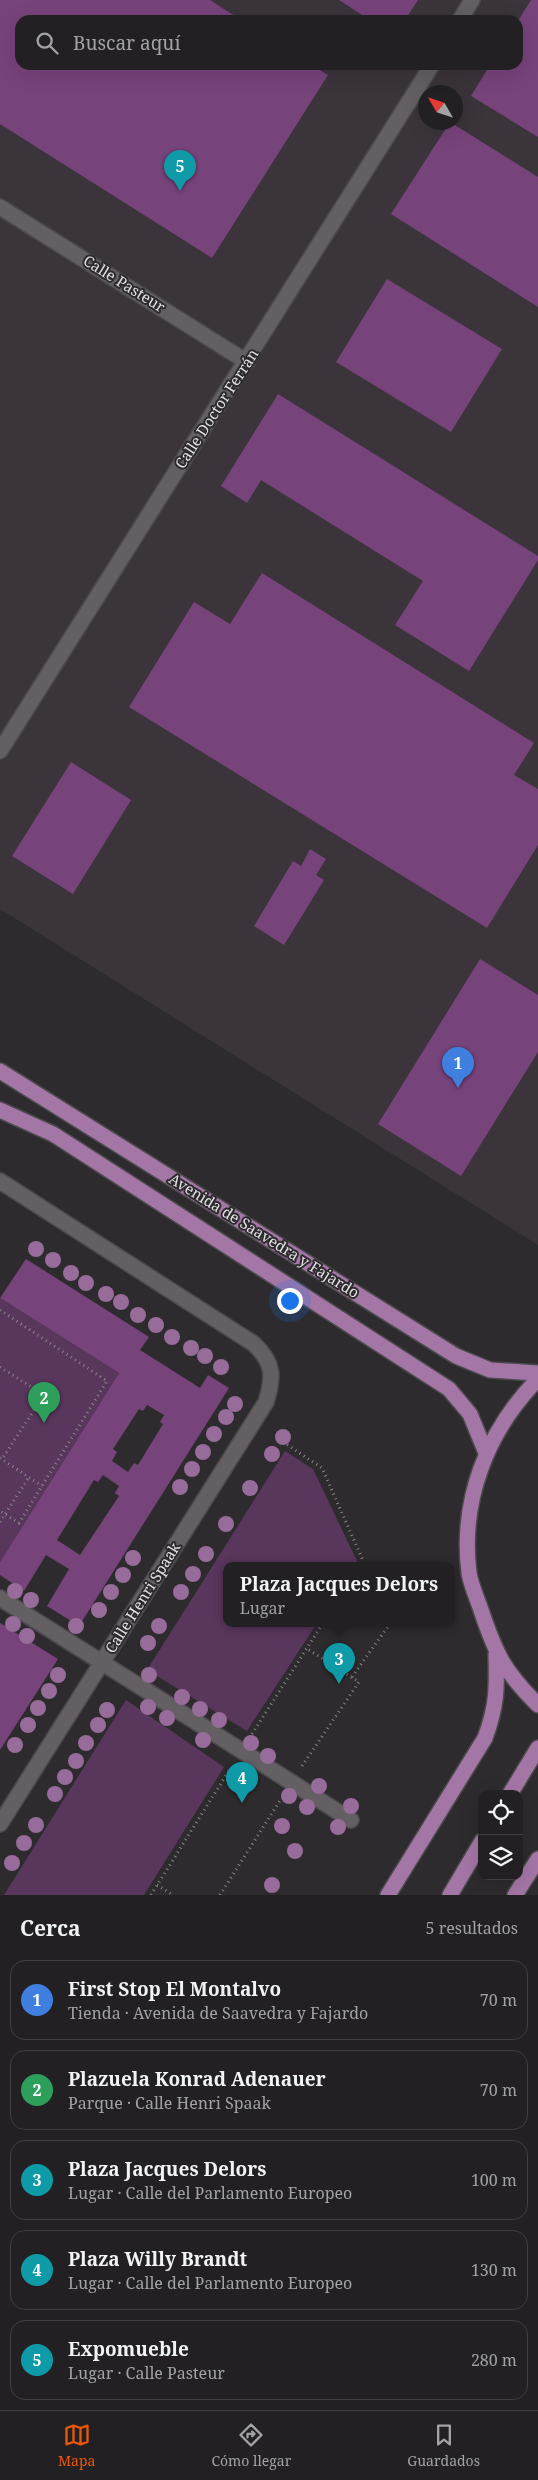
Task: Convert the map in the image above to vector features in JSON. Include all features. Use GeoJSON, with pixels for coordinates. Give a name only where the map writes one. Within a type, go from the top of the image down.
{"type":"FeatureCollection","features":[{"type":"Feature","properties":{"kind":"highway","name":"Avenida de Saavedra y Fajardo"},"geometry":{"type":"LineString","coordinates":[[0,1071],[456,1356],[490,1370],[538,1373]]}},
{"type":"Feature","properties":{"kind":"highway","name":"Avenida de Saavedra y Fajardo"},"geometry":{"type":"LineString","coordinates":[[0,1110],[53,1134],[450,1389],[470,1414],[486,1453]]}},
{"type":"Feature","properties":{"kind":"highway"},"geometry":{"type":"LineString","coordinates":[[538,1379],[521,1396],[502,1423],[486,1453],[475,1485],[467,1534],[469,1575],[496,1654],[515,1682],[538,1706]]}},
{"type":"Feature","properties":{"kind":"highway"},"geometry":{"type":"LineString","coordinates":[[388,1895],[484,1738],[493,1717],[497,1694],[496,1654]]}},
{"type":"Feature","properties":{"kind":"highway"},"geometry":{"type":"LineString","coordinates":[[512,1790],[538,1748]]}},
{"type":"Feature","properties":{"kind":"highway"},"geometry":{"type":"LineString","coordinates":[[450,1895],[478,1848]]}},
{"type":"Feature","properties":{"kind":"highway"},"geometry":{"type":"LineString","coordinates":[[515,1895],[538,1859]]}},
{"type":"Feature","properties":{"kind":"street"},"geometry":{"type":"LineString","coordinates":[[463,15],[472,0]]}},
{"type":"Feature","properties":{"kind":"street","name":"Calle Doctor Ferrán"},"geometry":{"type":"LineString","coordinates":[[0,751],[247,362],[429,70]]}},
{"type":"Feature","properties":{"kind":"street","name":"Calle Pasteur"},"geometry":{"type":"LineString","coordinates":[[0,207],[247,362]]}},
{"type":"Feature","properties":{"kind":"street","name":"Calle Henri Spaak"},"geometry":{"type":"LineString","coordinates":[[0,1181],[254,1344],[266,1355],[271,1385],[266,1402],[0,1824]]}},
{"type":"Feature","properties":{"kind":"street"},"geometry":{"type":"LineString","coordinates":[[0,1598],[351,1820]]}},
{"type":"Feature","properties":{"kind":"path"},"geometry":{"type":"LineString","coordinates":[[0,1310],[107,1381],[18,1523],[0,1511]]}},
{"type":"Feature","properties":{"kind":"path"},"geometry":{"type":"LineString","coordinates":[[0,1367],[44,1395],[1,1458],[42,1486]]}},
{"type":"Feature","properties":{"kind":"path"},"geometry":{"type":"LineString","coordinates":[[283,1442],[322,1468],[362,1562]]}},
{"type":"Feature","properties":{"kind":"path"},"geometry":{"type":"LineString","coordinates":[[0,1522],[29,1477]]}},
{"type":"Feature","properties":{"kind":"path"},"geometry":{"type":"LineString","coordinates":[[151,1895],[320,1627]]}},
{"type":"Feature","properties":{"kind":"path"},"geometry":{"type":"LineString","coordinates":[[352,1678],[388,1627]]}},
{"type":"Feature","properties":{"kind":"path"},"geometry":{"type":"LineString","coordinates":[[157,1885],[173,1895]]}},
{"type":"Feature","properties":{"kind":"shaded area"},"geometry":{"type":"Polygon","coordinates":[[[0,0],[538,0],[538,1245],[0,909],[0,0]]]}},
{"type":"Feature","properties":{"kind":"shaded area"},"geometry":{"type":"Polygon","coordinates":[[[0,1298],[119,1373],[0,1562],[0,1298]]]}},
{"type":"Feature","properties":{"kind":"shaded area"},"geometry":{"type":"Polygon","coordinates":[[[285,1451],[313,1469],[357,1561],[223,1562],[223,1627],[314,1627],[247,1731],[147,1670],[285,1451]]]}},
{"type":"Feature","properties":{"kind":"shaded area"},"geometry":{"type":"Polygon","coordinates":[[[126,1700],[224,1767],[144,1895],[4,1895],[126,1700]]]}},
{"type":"Feature","properties":{"kind":"building"},"geometry":{"type":"Polygon","coordinates":[[[0,0],[210,0],[233,15],[15,15],[15,70],[320,70],[328,75],[212,258],[0,124],[0,0]]]}},
{"type":"Feature","properties":{"kind":"building"},"geometry":{"type":"Polygon","coordinates":[[[339,0],[418,0],[408,15],[362,15],[339,0]]]}},
{"type":"Feature","properties":{"kind":"building"},"geometry":{"type":"Polygon","coordinates":[[[531,0],[538,0],[538,137],[471,96],[487,70],[523,70],[522,15],[531,0]]]}},
{"type":"Feature","properties":{"kind":"building"},"geometry":{"type":"Polygon","coordinates":[[[445,130],[463,130],[538,177],[538,307],[391,214],[445,130]]]}},
{"type":"Feature","properties":{"kind":"building"},"geometry":{"type":"Polygon","coordinates":[[[387,279],[502,349],[451,432],[336,362],[387,279]]]}},
{"type":"Feature","properties":{"kind":"building"},"geometry":{"type":"Polygon","coordinates":[[[278,394],[538,556],[538,560],[469,671],[395,625],[423,581],[261,480],[247,503],[221,486],[278,394]]]}},
{"type":"Feature","properties":{"kind":"building"},"geometry":{"type":"Polygon","coordinates":[[[262,573],[534,743],[514,775],[538,789],[538,845],[487,928],[129,707],[194,602],[230,624],[262,573]]]}},
{"type":"Feature","properties":{"kind":"building"},"geometry":{"type":"Polygon","coordinates":[[[71,762],[131,800],[73,894],[12,856],[71,762]]]}},
{"type":"Feature","properties":{"kind":"building"},"geometry":{"type":"Polygon","coordinates":[[[310,849],[326,859],[316,875],[324,880],[284,945],[254,926],[293,861],[301,866],[310,849]]]}},
{"type":"Feature","properties":{"kind":"building"},"geometry":{"type":"Polygon","coordinates":[[[480,959],[538,995],[538,1052],[461,1176],[378,1124],[480,959]]]}},
{"type":"Feature","properties":{"kind":"building"},"geometry":{"type":"Polygon","coordinates":[[[26,1259],[149,1337],[140,1350],[200,1388],[208,1375],[229,1388],[79,1626],[47,1606],[69,1569],[46,1555],[24,1591],[0,1575],[0,1562],[119,1373],[0,1298],[26,1259]],[[147,1405],[143,1411],[139,1409],[113,1449],[117,1452],[112,1461],[128,1472],[134,1463],[138,1465],[163,1424],[160,1422],[164,1415],[147,1405]],[[103,1475],[98,1482],[94,1480],[57,1540],[80,1555],[119,1496],[115,1493],[119,1486],[103,1475]]]}},
{"type":"Feature","properties":{"kind":"building"},"geometry":{"type":"Polygon","coordinates":[[[0,1623],[58,1659],[0,1750],[0,1623]]]}},
{"type":"Feature","properties":{"kind":"place","name":"Expomueble"},"geometry":{"type":"Point","coordinates":[180,191]}},
{"type":"Feature","properties":{"kind":"place","name":"First Stop El Montalvo"},"geometry":{"type":"Point","coordinates":[458,1088]}},
{"type":"Feature","properties":{"kind":"place","name":"Plazuela Konrad Adenauer"},"geometry":{"type":"Point","coordinates":[44,1423]}},
{"type":"Feature","properties":{"kind":"place","name":"Plaza Jacques Delors"},"geometry":{"type":"Point","coordinates":[339,1684]}},
{"type":"Feature","properties":{"kind":"place","name":"Plaza Willy Brandt"},"geometry":{"type":"Point","coordinates":[242,1803]}}]}
